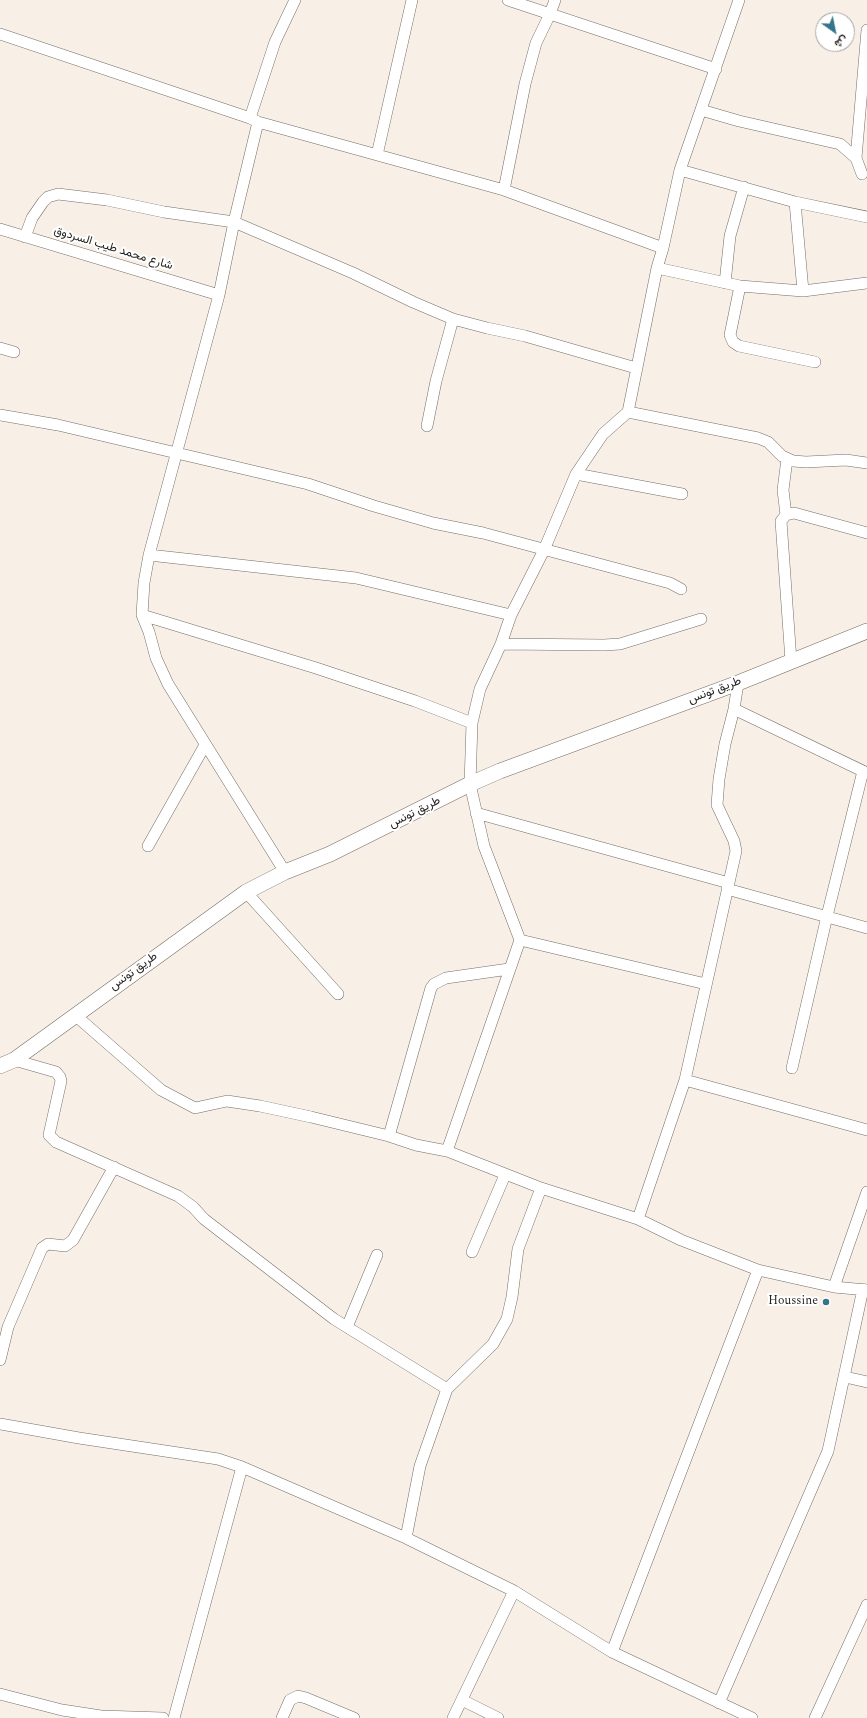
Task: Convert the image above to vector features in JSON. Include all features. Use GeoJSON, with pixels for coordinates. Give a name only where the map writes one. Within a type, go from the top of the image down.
{"type":"FeatureCollection","features":[{"type":"Feature","properties":{"kind":"main road","name":"طريق تونس"},"geometry":{"type":"LineString","coordinates":[[0,1066],[14,1060],[246,892],[285,872],[330,854],[470,784],[548,752],[738,683],[867,631]]}},
{"type":"Feature","properties":{"kind":"street"},"geometry":{"type":"LineString","coordinates":[[285,872],[168,684],[156,658],[149,632],[142,615],[144,583],[149,555],[219,295],[254,120],[276,42],[296,0]]}},
{"type":"Feature","properties":{"kind":"street"},"geometry":{"type":"LineString","coordinates":[[377,155],[412,0]]}},
{"type":"Feature","properties":{"kind":"street"},"geometry":{"type":"LineString","coordinates":[[508,0],[716,69]]}},
{"type":"Feature","properties":{"kind":"street"},"geometry":{"type":"LineString","coordinates":[[504,190],[525,84],[536,43],[555,0]]}},
{"type":"Feature","properties":{"kind":"street"},"geometry":{"type":"LineString","coordinates":[[447,1151],[520,940],[484,846],[470,784],[472,723],[480,689],[501,644],[511,615],[544,550],[576,474],[603,434],[628,412],[657,268],[663,248],[680,170],[716,69],[738,0]]}},
{"type":"Feature","properties":{"kind":"street"},"geometry":{"type":"LineString","coordinates":[[862,174],[856,158],[867,51],[867,30]]}},
{"type":"Feature","properties":{"kind":"street"},"geometry":{"type":"LineString","coordinates":[[0,34],[254,120],[504,190],[663,248]]}},
{"type":"Feature","properties":{"kind":"street"},"geometry":{"type":"LineString","coordinates":[[701,110],[740,121],[840,144],[856,158]]}},
{"type":"Feature","properties":{"kind":"street"},"geometry":{"type":"LineString","coordinates":[[680,170],[795,202],[867,217]]}},
{"type":"Feature","properties":{"kind":"street"},"geometry":{"type":"LineString","coordinates":[[725,283],[730,236],[744,187]]}},
{"type":"Feature","properties":{"kind":"street"},"geometry":{"type":"LineString","coordinates":[[25,237],[32,218],[43,202],[48,197],[58,194],[107,200],[164,212],[234,222],[453,319],[532,338],[636,368]]}},
{"type":"Feature","properties":{"kind":"street"},"geometry":{"type":"LineString","coordinates":[[795,202],[803,291]]}},
{"type":"Feature","properties":{"kind":"street","name":"شارع محمد طيب السردوق"},"geometry":{"type":"LineString","coordinates":[[0,229],[219,295]]}},
{"type":"Feature","properties":{"kind":"street"},"geometry":{"type":"LineString","coordinates":[[657,268],[740,286],[803,291],[867,283]]}},
{"type":"Feature","properties":{"kind":"street"},"geometry":{"type":"LineString","coordinates":[[740,286],[730,335],[733,342],[739,346],[815,362]]}},
{"type":"Feature","properties":{"kind":"street"},"geometry":{"type":"LineString","coordinates":[[427,426],[436,381],[453,319]]}},
{"type":"Feature","properties":{"kind":"street"},"geometry":{"type":"LineString","coordinates":[[0,348],[14,352]]}},
{"type":"Feature","properties":{"kind":"street"},"geometry":{"type":"LineString","coordinates":[[628,412],[758,438],[768,442],[787,459],[806,462],[846,460],[867,463]]}},
{"type":"Feature","properties":{"kind":"street"},"geometry":{"type":"LineString","coordinates":[[0,415],[32,420],[176,452],[308,484],[374,506],[433,523],[483,533],[670,583],[681,588]]}},
{"type":"Feature","properties":{"kind":"street"},"geometry":{"type":"LineString","coordinates":[[786,515],[783,490],[787,459]]}},
{"type":"Feature","properties":{"kind":"street"},"geometry":{"type":"LineString","coordinates":[[576,474],[682,494]]}},
{"type":"Feature","properties":{"kind":"street"},"geometry":{"type":"LineString","coordinates":[[791,661],[781,521],[786,515],[794,513],[867,533]]}},
{"type":"Feature","properties":{"kind":"street"},"geometry":{"type":"LineString","coordinates":[[149,555],[356,578],[511,615]]}},
{"type":"Feature","properties":{"kind":"street"},"geometry":{"type":"LineString","coordinates":[[142,615],[316,668],[415,701],[472,723]]}},
{"type":"Feature","properties":{"kind":"street"},"geometry":{"type":"LineString","coordinates":[[501,644],[620,644],[701,619]]}},
{"type":"Feature","properties":{"kind":"street"},"geometry":{"type":"LineString","coordinates":[[638,1219],[685,1080],[736,851],[734,841],[717,805],[718,779],[734,709],[738,683]]}},
{"type":"Feature","properties":{"kind":"street"},"geometry":{"type":"LineString","coordinates":[[734,709],[865,772],[826,916],[792,1068]]}},
{"type":"Feature","properties":{"kind":"street"},"geometry":{"type":"LineString","coordinates":[[148,846],[206,746]]}},
{"type":"Feature","properties":{"kind":"street"},"geometry":{"type":"LineString","coordinates":[[476,813],[867,928]]}},
{"type":"Feature","properties":{"kind":"street"},"geometry":{"type":"LineString","coordinates":[[246,892],[338,994]]}},
{"type":"Feature","properties":{"kind":"street"},"geometry":{"type":"LineString","coordinates":[[520,940],[706,984]]}},
{"type":"Feature","properties":{"kind":"street"},"geometry":{"type":"LineString","coordinates":[[389,1136],[430,988],[434,984],[446,978],[509,969]]}},
{"type":"Feature","properties":{"kind":"street"},"geometry":{"type":"LineString","coordinates":[[75,1015],[161,1090],[195,1108],[227,1101],[260,1106],[389,1136],[416,1145],[447,1151],[541,1188],[638,1219],[681,1240],[758,1270],[834,1287],[865,1290],[828,1451],[719,1703]]}},
{"type":"Feature","properties":{"kind":"street"},"geometry":{"type":"LineString","coordinates":[[14,1060],[56,1072],[60,1077],[61,1081],[50,1135],[56,1142],[178,1196],[193,1207],[204,1219],[334,1319],[447,1389]]}},
{"type":"Feature","properties":{"kind":"street"},"geometry":{"type":"LineString","coordinates":[[685,1080],[867,1130]]}},
{"type":"Feature","properties":{"kind":"street"},"geometry":{"type":"LineString","coordinates":[[0,1360],[8,1327],[42,1248],[48,1244],[65,1246],[73,1240],[114,1167]]}},
{"type":"Feature","properties":{"kind":"street"},"geometry":{"type":"LineString","coordinates":[[472,1252],[505,1175]]}},
{"type":"Feature","properties":{"kind":"street"},"geometry":{"type":"LineString","coordinates":[[406,1538],[420,1466],[447,1389],[493,1344],[507,1319],[512,1297],[518,1249],[541,1188]]}},
{"type":"Feature","properties":{"kind":"street"},"geometry":{"type":"LineString","coordinates":[[834,1287],[867,1192]]}},
{"type":"Feature","properties":{"kind":"street"},"geometry":{"type":"LineString","coordinates":[[347,1327],[377,1254]]}},
{"type":"Feature","properties":{"kind":"street"},"geometry":{"type":"LineString","coordinates":[[612,1652],[758,1270]]}},
{"type":"Feature","properties":{"kind":"street"},"geometry":{"type":"LineString","coordinates":[[845,1377],[867,1382]]}},
{"type":"Feature","properties":{"kind":"street"},"geometry":{"type":"LineString","coordinates":[[0,1424],[79,1438],[218,1459],[242,1467],[406,1538],[514,1591],[612,1652],[752,1718]]}},
{"type":"Feature","properties":{"kind":"street"},"geometry":{"type":"LineString","coordinates":[[174,1718],[242,1467]]}},
{"type":"Feature","properties":{"kind":"street"},"geometry":{"type":"LineString","coordinates":[[453,1718],[514,1591]]}},
{"type":"Feature","properties":{"kind":"street"},"geometry":{"type":"LineString","coordinates":[[815,1718],[867,1605]]}},
{"type":"Feature","properties":{"kind":"street"},"geometry":{"type":"LineString","coordinates":[[0,1694],[62,1710],[101,1716],[163,1718]]}},
{"type":"Feature","properties":{"kind":"street"},"geometry":{"type":"LineString","coordinates":[[282,1718],[290,1700],[298,1696],[354,1718]]}},
{"type":"Feature","properties":{"kind":"street"},"geometry":{"type":"LineString","coordinates":[[462,1700],[498,1718]]}},
{"type":"Feature","properties":{"kind":"place","name":"Houssine"},"geometry":{"type":"Point","coordinates":[826,1302]}}]}
